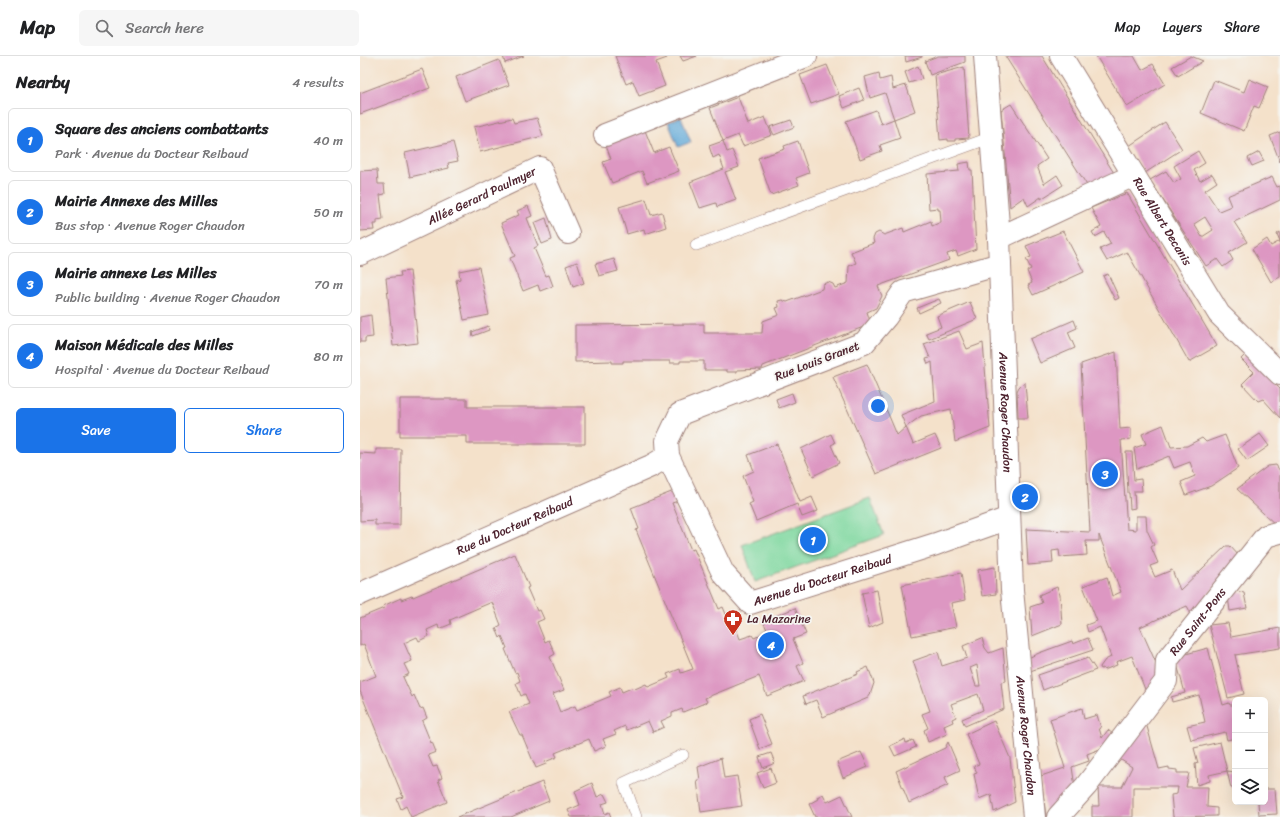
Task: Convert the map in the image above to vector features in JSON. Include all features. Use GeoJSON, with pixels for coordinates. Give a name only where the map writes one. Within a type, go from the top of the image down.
{"type":"FeatureCollection","features":[{"type":"Feature","properties":{"kind":"street"},"geometry":{"type":"LineString","coordinates":[[605,134],[806,56]]}},
{"type":"Feature","properties":{"kind":"street","name":"Avenue Roger Chaudon"},"geometry":{"type":"LineString","coordinates":[[985,56],[999,238],[1012,590],[1034,817]]}},
{"type":"Feature","properties":{"kind":"street","name":"Rue Albert Decanis"},"geometry":{"type":"LineString","coordinates":[[1061,56],[1219,314],[1280,374]]}},
{"type":"Feature","properties":{"kind":"street","name":"Allée Gerard Paulmyer"},"geometry":{"type":"LineString","coordinates":[[360,254],[540,168],[568,233]]}},
{"type":"Feature","properties":{"kind":"street"},"geometry":{"type":"LineString","coordinates":[[999,238],[1134,175]]}},
{"type":"Feature","properties":{"kind":"street","name":"Rue Louis Granet"},"geometry":{"type":"LineString","coordinates":[[668,456],[667,440],[680,414],[864,343],[886,317],[903,292],[1000,264]]}},
{"type":"Feature","properties":{"kind":"street","name":"Avenue du Docteur Reibaud"},"geometry":{"type":"LineString","coordinates":[[668,456],[723,573],[750,603],[936,544],[1009,518]]}},
{"type":"Feature","properties":{"kind":"street","name":"Rue du Docteur Reibaud"},"geometry":{"type":"LineString","coordinates":[[360,594],[651,466],[668,456]]}},
{"type":"Feature","properties":{"kind":"street","name":"Rue Saint-Pons"},"geometry":{"type":"LineString","coordinates":[[1058,817],[1086,786],[1166,681],[1167,660],[1266,536],[1280,532]]}},
{"type":"Feature","properties":{"kind":"lane"},"geometry":{"type":"LineString","coordinates":[[696,245],[992,138]]}},
{"type":"Feature","properties":{"kind":"lane"},"geometry":{"type":"LineString","coordinates":[[636,817],[624,783],[683,755]]}},
{"type":"Feature","properties":{"kind":"green space"},"geometry":{"type":"Polygon","coordinates":[[[870,498],[884,535],[755,582],[742,545],[870,498]]]}},
{"type":"Feature","properties":{"kind":"water"},"geometry":{"type":"Polygon","coordinates":[[[681,117],[691,142],[678,147],[668,122],[681,117]]]}},
{"type":"Feature","properties":{"kind":"building"},"geometry":{"type":"Polygon","coordinates":[[[503,56],[524,56],[505,63],[503,56]]]}},
{"type":"Feature","properties":{"kind":"building"},"geometry":{"type":"Polygon","coordinates":[[[615,56],[666,56],[667,58],[656,62],[665,86],[639,96],[633,81],[626,84],[615,56]]]}},
{"type":"Feature","properties":{"kind":"building"},"geometry":{"type":"Polygon","coordinates":[[[680,56],[697,56],[683,61],[680,56]]]}},
{"type":"Feature","properties":{"kind":"building"},"geometry":{"type":"Polygon","coordinates":[[[905,56],[922,56],[922,57],[906,62],[905,56]]]}},
{"type":"Feature","properties":{"kind":"building"},"geometry":{"type":"Polygon","coordinates":[[[938,56],[965,56],[965,62],[930,75],[925,61],[938,56]]]}},
{"type":"Feature","properties":{"kind":"building"},"geometry":{"type":"Polygon","coordinates":[[[1005,56],[1042,56],[1117,178],[1090,190],[1005,56]]]}},
{"type":"Feature","properties":{"kind":"building"},"geometry":{"type":"Polygon","coordinates":[[[1096,56],[1134,56],[1142,70],[1153,64],[1165,84],[1127,107],[1096,56]]]}},
{"type":"Feature","properties":{"kind":"building"},"geometry":{"type":"Polygon","coordinates":[[[1191,56],[1203,61],[1178,76],[1172,67],[1191,56]]]}},
{"type":"Feature","properties":{"kind":"building"},"geometry":{"type":"Polygon","coordinates":[[[499,60],[509,85],[465,101],[456,77],[499,60]]]}},
{"type":"Feature","properties":{"kind":"building"},"geometry":{"type":"Polygon","coordinates":[[[827,65],[839,94],[811,104],[800,75],[827,65]]]}},
{"type":"Feature","properties":{"kind":"building"},"geometry":{"type":"Polygon","coordinates":[[[918,66],[922,79],[909,83],[905,72],[918,66]]]}},
{"type":"Feature","properties":{"kind":"building"},"geometry":{"type":"Polygon","coordinates":[[[964,67],[969,138],[955,139],[955,141],[948,141],[948,139],[940,140],[935,75],[964,67]]]}},
{"type":"Feature","properties":{"kind":"building"},"geometry":{"type":"Polygon","coordinates":[[[422,69],[430,88],[360,114],[360,93],[422,69]]]}},
{"type":"Feature","properties":{"kind":"building"},"geometry":{"type":"Polygon","coordinates":[[[879,73],[880,80],[891,77],[893,89],[906,85],[915,111],[894,119],[885,93],[870,98],[865,77],[879,73]]]}},
{"type":"Feature","properties":{"kind":"building"},"geometry":{"type":"Polygon","coordinates":[[[1249,79],[1268,87],[1259,108],[1254,106],[1244,131],[1201,113],[1214,80],[1244,92],[1249,79]]]}},
{"type":"Feature","properties":{"kind":"building"},"geometry":{"type":"Polygon","coordinates":[[[859,88],[864,100],[844,108],[839,96],[859,88]]]}},
{"type":"Feature","properties":{"kind":"building"},"geometry":{"type":"Polygon","coordinates":[[[738,97],[748,124],[765,117],[772,135],[743,146],[738,135],[723,141],[710,108],[738,97]]]}},
{"type":"Feature","properties":{"kind":"building"},"geometry":{"type":"Polygon","coordinates":[[[1011,104],[1047,159],[1037,166],[1044,184],[1057,175],[1063,185],[1028,206],[1024,197],[1010,207],[1001,110],[1011,104]]]}},
{"type":"Feature","properties":{"kind":"building"},"geometry":{"type":"Polygon","coordinates":[[[876,110],[881,124],[894,119],[900,138],[880,145],[882,151],[860,159],[846,121],[876,110]]]}},
{"type":"Feature","properties":{"kind":"building"},"geometry":{"type":"Polygon","coordinates":[[[512,118],[514,123],[537,118],[543,136],[480,152],[474,127],[512,118]]]}},
{"type":"Feature","properties":{"kind":"building"},"geometry":{"type":"Polygon","coordinates":[[[791,120],[794,127],[774,135],[770,127],[791,120]]]}},
{"type":"Feature","properties":{"kind":"building"},"geometry":{"type":"Polygon","coordinates":[[[1165,122],[1182,149],[1145,173],[1129,146],[1165,122]]]}},
{"type":"Feature","properties":{"kind":"building"},"geometry":{"type":"Polygon","coordinates":[[[644,128],[654,153],[669,147],[679,171],[647,183],[642,171],[612,183],[603,162],[611,159],[605,143],[644,128]]]}},
{"type":"Feature","properties":{"kind":"building"},"geometry":{"type":"Polygon","coordinates":[[[1280,132],[1280,162],[1270,136],[1280,132]]]}},
{"type":"Feature","properties":{"kind":"building"},"geometry":{"type":"Polygon","coordinates":[[[723,141],[727,152],[732,150],[739,167],[725,172],[736,200],[717,207],[716,203],[700,208],[690,182],[724,169],[719,155],[713,158],[709,146],[723,141]]]}},
{"type":"Feature","properties":{"kind":"building"},"geometry":{"type":"Polygon","coordinates":[[[798,141],[809,173],[796,178],[799,185],[771,195],[758,158],[785,149],[784,146],[798,141]]]}},
{"type":"Feature","properties":{"kind":"building"},"geometry":{"type":"Polygon","coordinates":[[[453,142],[458,161],[448,163],[449,168],[410,177],[405,153],[453,142]]]}},
{"type":"Feature","properties":{"kind":"building"},"geometry":{"type":"Polygon","coordinates":[[[1198,151],[1205,163],[1194,170],[1200,181],[1212,174],[1217,182],[1205,190],[1219,211],[1231,206],[1227,196],[1272,177],[1277,187],[1280,186],[1280,200],[1234,222],[1247,242],[1229,253],[1233,260],[1223,267],[1217,259],[1206,266],[1150,180],[1166,171],[1174,183],[1181,179],[1174,166],[1198,151]],[[1205,217],[1194,224],[1202,237],[1213,230],[1205,217]]]}},
{"type":"Feature","properties":{"kind":"building"},"geometry":{"type":"Polygon","coordinates":[[[1259,152],[1264,161],[1252,166],[1248,158],[1259,152]]]}},
{"type":"Feature","properties":{"kind":"building"},"geometry":{"type":"Polygon","coordinates":[[[969,162],[970,170],[972,170],[976,249],[958,256],[956,251],[947,254],[949,260],[878,286],[882,296],[876,308],[867,312],[871,324],[763,366],[762,369],[737,370],[737,372],[727,372],[727,370],[704,370],[704,361],[680,361],[680,363],[670,363],[670,361],[623,361],[623,363],[612,363],[612,361],[575,362],[575,325],[704,324],[704,333],[762,333],[763,321],[779,315],[776,308],[779,307],[778,301],[782,300],[787,302],[822,289],[823,284],[828,282],[833,284],[835,288],[848,283],[849,266],[856,263],[851,252],[874,243],[873,239],[875,234],[879,232],[884,235],[903,228],[904,232],[931,221],[932,226],[941,222],[940,210],[938,210],[938,208],[929,209],[927,174],[959,171],[958,164],[969,162]]]}},
{"type":"Feature","properties":{"kind":"building"},"geometry":{"type":"Polygon","coordinates":[[[377,170],[378,184],[384,184],[385,194],[380,195],[383,219],[377,220],[377,224],[373,224],[374,230],[360,231],[360,171],[377,170]]]}},
{"type":"Feature","properties":{"kind":"building"},"geometry":{"type":"Polygon","coordinates":[[[1127,193],[1217,346],[1189,362],[1127,252],[1107,261],[1100,249],[1111,244],[1104,232],[1095,237],[1092,232],[1101,227],[1091,208],[1127,193]]]}},
{"type":"Feature","properties":{"kind":"building"},"geometry":{"type":"Polygon","coordinates":[[[646,199],[651,215],[662,212],[666,227],[645,234],[644,229],[627,234],[619,207],[646,199]]]}},
{"type":"Feature","properties":{"kind":"building"},"geometry":{"type":"Polygon","coordinates":[[[528,206],[532,216],[527,218],[538,246],[534,248],[546,276],[549,275],[553,286],[540,291],[538,285],[523,291],[510,258],[515,256],[501,223],[519,215],[517,211],[528,206]]]}},
{"type":"Feature","properties":{"kind":"building"},"geometry":{"type":"Polygon","coordinates":[[[546,218],[552,240],[542,244],[534,223],[546,218]]]}},
{"type":"Feature","properties":{"kind":"building"},"geometry":{"type":"Polygon","coordinates":[[[1063,231],[1084,272],[1033,295],[1028,285],[1032,283],[1027,271],[1031,269],[1026,259],[1031,257],[1026,246],[1063,231]]]}},
{"type":"Feature","properties":{"kind":"building"},"geometry":{"type":"Polygon","coordinates":[[[1280,232],[1280,241],[1277,234],[1280,232]]]}},
{"type":"Feature","properties":{"kind":"building"},"geometry":{"type":"Polygon","coordinates":[[[1267,239],[1271,246],[1280,241],[1280,277],[1271,282],[1252,249],[1267,239]]]}},
{"type":"Feature","properties":{"kind":"building"},"geometry":{"type":"Polygon","coordinates":[[[614,259],[618,271],[599,276],[595,264],[614,259]]]}},
{"type":"Feature","properties":{"kind":"building"},"geometry":{"type":"Polygon","coordinates":[[[577,262],[584,283],[573,287],[566,266],[577,262]]]}},
{"type":"Feature","properties":{"kind":"building"},"geometry":{"type":"Polygon","coordinates":[[[479,267],[489,315],[464,320],[456,280],[460,279],[459,271],[479,267]]]}},
{"type":"Feature","properties":{"kind":"building"},"geometry":{"type":"Polygon","coordinates":[[[410,271],[418,343],[393,346],[386,278],[401,276],[400,272],[410,271]]]}},
{"type":"Feature","properties":{"kind":"building"},"geometry":{"type":"Polygon","coordinates":[[[1108,274],[1119,298],[1115,300],[1103,276],[1108,274]]]}},
{"type":"Feature","properties":{"kind":"building"},"geometry":{"type":"Polygon","coordinates":[[[939,299],[941,303],[919,313],[917,308],[939,299]]]}},
{"type":"Feature","properties":{"kind":"building"},"geometry":{"type":"Polygon","coordinates":[[[970,302],[977,319],[929,339],[926,333],[941,327],[937,316],[970,302]]]}},
{"type":"Feature","properties":{"kind":"building"},"geometry":{"type":"Polygon","coordinates":[[[371,315],[373,337],[365,338],[365,342],[360,342],[360,317],[371,315]]]}},
{"type":"Feature","properties":{"kind":"building"},"geometry":{"type":"Polygon","coordinates":[[[1074,320],[1077,328],[1068,332],[1075,348],[1040,363],[1030,339],[1074,320]]]}},
{"type":"Feature","properties":{"kind":"building"},"geometry":{"type":"Polygon","coordinates":[[[488,326],[489,330],[473,336],[472,332],[488,326]]]}},
{"type":"Feature","properties":{"kind":"building"},"geometry":{"type":"Polygon","coordinates":[[[959,331],[967,349],[983,343],[990,428],[955,442],[951,409],[921,416],[906,427],[901,415],[935,401],[932,362],[928,364],[926,359],[930,358],[924,344],[959,331]]]}},
{"type":"Feature","properties":{"kind":"building"},"geometry":{"type":"Polygon","coordinates":[[[1116,352],[1120,429],[1131,428],[1131,439],[1121,440],[1127,529],[1136,530],[1136,516],[1146,516],[1147,530],[1154,545],[1151,547],[1158,563],[1150,566],[1155,577],[1172,570],[1180,590],[1226,546],[1230,546],[1239,556],[1192,615],[1187,606],[1140,627],[1160,672],[1146,692],[1132,656],[1116,662],[1117,665],[1104,670],[1103,668],[1101,669],[1100,667],[1105,660],[1111,657],[1100,627],[1088,632],[1086,625],[1097,621],[1083,586],[1107,577],[1112,596],[1121,592],[1099,535],[1099,541],[1086,541],[1087,555],[1060,557],[1059,550],[1052,551],[1053,563],[1028,565],[1026,529],[1090,532],[1081,364],[1116,352]]]}},
{"type":"Feature","properties":{"kind":"building"},"geometry":{"type":"Polygon","coordinates":[[[1246,354],[1280,389],[1280,418],[1263,399],[1258,401],[1242,384],[1254,372],[1241,359],[1246,354]]]}},
{"type":"Feature","properties":{"kind":"building"},"geometry":{"type":"Polygon","coordinates":[[[867,364],[897,435],[906,427],[913,444],[935,435],[941,448],[876,474],[833,377],[867,364]]]}},
{"type":"Feature","properties":{"kind":"building"},"geometry":{"type":"Polygon","coordinates":[[[1023,383],[1025,383],[1028,418],[1018,418],[1017,391],[1023,383]]]}},
{"type":"Feature","properties":{"kind":"building"},"geometry":{"type":"Polygon","coordinates":[[[792,393],[795,402],[779,408],[776,399],[792,393]]]}},
{"type":"Feature","properties":{"kind":"building"},"geometry":{"type":"Polygon","coordinates":[[[400,399],[467,399],[467,407],[585,407],[585,444],[467,444],[467,436],[400,436],[400,399]]]}},
{"type":"Feature","properties":{"kind":"building"},"geometry":{"type":"Polygon","coordinates":[[[1163,425],[1171,447],[1187,446],[1202,438],[1206,442],[1225,435],[1238,468],[1211,486],[1186,495],[1181,482],[1195,476],[1190,462],[1174,468],[1169,456],[1137,469],[1134,448],[1146,444],[1142,434],[1163,425]]]}},
{"type":"Feature","properties":{"kind":"building"},"geometry":{"type":"Polygon","coordinates":[[[831,434],[835,443],[831,445],[839,463],[813,476],[801,449],[831,434]]]}},
{"type":"Feature","properties":{"kind":"building"},"geometry":{"type":"Polygon","coordinates":[[[1260,434],[1269,446],[1247,461],[1238,449],[1260,434]]]}},
{"type":"Feature","properties":{"kind":"building"},"geometry":{"type":"Polygon","coordinates":[[[777,444],[800,502],[812,497],[818,511],[802,517],[797,504],[756,521],[749,504],[753,502],[743,476],[754,471],[748,455],[777,444]]]}},
{"type":"Feature","properties":{"kind":"building"},"geometry":{"type":"Polygon","coordinates":[[[376,449],[401,449],[400,525],[375,525],[375,520],[360,521],[360,453],[376,454],[376,449]]]}},
{"type":"Feature","properties":{"kind":"building"},"geometry":{"type":"Polygon","coordinates":[[[1126,452],[1132,452],[1134,480],[1141,479],[1142,491],[1134,491],[1135,508],[1130,509],[1128,493],[1126,452]]]}},
{"type":"Feature","properties":{"kind":"building"},"geometry":{"type":"Polygon","coordinates":[[[1276,465],[1280,471],[1280,524],[1276,525],[1237,489],[1268,466],[1276,465]]]}},
{"type":"Feature","properties":{"kind":"building"},"geometry":{"type":"Polygon","coordinates":[[[674,491],[678,501],[672,503],[691,550],[694,549],[719,609],[723,607],[728,619],[732,617],[740,639],[752,635],[754,638],[768,632],[763,621],[795,608],[806,634],[793,639],[803,663],[797,666],[804,681],[767,696],[759,676],[705,698],[707,702],[683,712],[682,709],[672,713],[672,716],[661,721],[664,727],[653,732],[648,721],[627,730],[625,726],[614,731],[616,734],[603,739],[606,746],[594,751],[589,739],[555,753],[557,757],[536,768],[522,735],[520,735],[509,712],[529,704],[525,694],[521,696],[516,683],[520,681],[517,672],[515,673],[505,649],[507,648],[502,636],[500,638],[496,628],[501,625],[492,602],[450,620],[451,624],[439,629],[438,625],[427,630],[429,636],[419,641],[417,637],[404,643],[412,661],[404,664],[409,674],[403,677],[412,697],[414,695],[420,709],[423,708],[427,718],[422,721],[436,752],[428,755],[433,767],[437,766],[442,778],[438,780],[447,802],[411,817],[406,806],[401,809],[397,799],[403,797],[360,691],[360,682],[376,676],[364,644],[360,646],[360,618],[384,608],[383,606],[401,598],[401,600],[412,596],[413,597],[515,554],[537,611],[540,610],[544,619],[537,622],[545,642],[549,640],[555,654],[550,657],[564,690],[553,694],[560,712],[575,706],[577,710],[611,696],[609,692],[620,687],[622,692],[634,687],[635,689],[646,684],[648,687],[669,678],[667,674],[680,669],[681,673],[693,669],[636,530],[639,529],[631,508],[674,491]]]}},
{"type":"Feature","properties":{"kind":"building"},"geometry":{"type":"Polygon","coordinates":[[[995,567],[996,594],[982,596],[978,570],[995,567]]]}},
{"type":"Feature","properties":{"kind":"building"},"geometry":{"type":"Polygon","coordinates":[[[961,573],[965,600],[951,603],[956,627],[912,636],[902,585],[961,573]]]}},
{"type":"Feature","properties":{"kind":"building"},"geometry":{"type":"Polygon","coordinates":[[[1057,587],[1060,595],[1062,624],[1032,636],[1030,607],[1042,603],[1039,595],[1057,587]]]}},
{"type":"Feature","properties":{"kind":"building"},"geometry":{"type":"Polygon","coordinates":[[[877,590],[883,622],[869,628],[862,593],[877,590]]]}},
{"type":"Feature","properties":{"kind":"building"},"geometry":{"type":"Polygon","coordinates":[[[1233,590],[1244,593],[1247,608],[1230,611],[1228,597],[1233,590]]]}},
{"type":"Feature","properties":{"kind":"building"},"geometry":{"type":"Polygon","coordinates":[[[1228,623],[1231,637],[1280,628],[1280,648],[1235,655],[1244,694],[1228,698],[1209,625],[1228,623]]]}},
{"type":"Feature","properties":{"kind":"building"},"geometry":{"type":"Polygon","coordinates":[[[982,638],[985,648],[989,653],[1003,648],[1006,681],[1001,682],[1004,709],[965,726],[962,719],[983,710],[978,694],[951,704],[956,717],[952,719],[953,722],[944,726],[947,734],[928,742],[924,730],[928,728],[922,714],[930,711],[913,661],[938,652],[942,666],[967,658],[963,646],[982,638]],[[977,665],[970,668],[976,686],[980,686],[977,665]]]}},
{"type":"Feature","properties":{"kind":"building"},"geometry":{"type":"Polygon","coordinates":[[[1088,638],[1093,650],[1030,671],[1028,658],[1072,641],[1073,644],[1088,638]]]}},
{"type":"Feature","properties":{"kind":"building"},"geometry":{"type":"Polygon","coordinates":[[[1208,648],[1223,705],[1229,703],[1232,705],[1232,739],[1227,740],[1225,732],[1191,740],[1187,726],[1205,722],[1199,695],[1172,702],[1171,697],[1185,693],[1175,657],[1208,648]]]}},
{"type":"Feature","properties":{"kind":"building"},"geometry":{"type":"Polygon","coordinates":[[[1088,658],[1096,670],[1043,690],[1038,675],[1088,658]]]}},
{"type":"Feature","properties":{"kind":"building"},"geometry":{"type":"Polygon","coordinates":[[[868,667],[874,683],[868,698],[823,717],[816,700],[806,704],[803,696],[858,674],[857,672],[868,667]]]}},
{"type":"Feature","properties":{"kind":"building"},"geometry":{"type":"Polygon","coordinates":[[[1082,708],[1084,719],[1097,715],[1102,738],[1108,730],[1114,735],[1105,747],[1087,754],[1089,761],[1072,767],[1075,787],[1053,816],[1046,817],[1041,776],[1065,768],[1050,719],[1082,708]]]}},
{"type":"Feature","properties":{"kind":"building"},"geometry":{"type":"Polygon","coordinates":[[[760,714],[772,744],[760,749],[749,719],[760,714]]]}},
{"type":"Feature","properties":{"kind":"building"},"geometry":{"type":"Polygon","coordinates":[[[994,721],[1010,758],[1015,802],[994,812],[991,794],[979,799],[974,774],[977,773],[974,766],[979,764],[966,734],[994,721]]]}},
{"type":"Feature","properties":{"kind":"building"},"geometry":{"type":"Polygon","coordinates":[[[1146,723],[1159,769],[1169,767],[1169,769],[1177,770],[1177,773],[1189,773],[1186,787],[1208,787],[1207,807],[1217,808],[1217,816],[1173,817],[1171,795],[1177,794],[1178,787],[1133,787],[1133,817],[1092,817],[1092,806],[1099,806],[1098,787],[1122,787],[1132,767],[1118,758],[1146,723]]]}},
{"type":"Feature","properties":{"kind":"building"},"geometry":{"type":"Polygon","coordinates":[[[905,739],[906,743],[913,740],[916,747],[895,756],[890,746],[905,739]]]}},
{"type":"Feature","properties":{"kind":"building"},"geometry":{"type":"Polygon","coordinates":[[[948,742],[960,770],[945,777],[948,785],[909,803],[896,771],[945,748],[948,742]]]}},
{"type":"Feature","properties":{"kind":"building"},"geometry":{"type":"Polygon","coordinates":[[[1220,742],[1227,771],[1209,775],[1210,781],[1197,785],[1195,764],[1198,763],[1194,748],[1220,742]]]}},
{"type":"Feature","properties":{"kind":"building"},"geometry":{"type":"Polygon","coordinates":[[[861,752],[868,767],[843,778],[837,762],[861,752]]]}},
{"type":"Feature","properties":{"kind":"building"},"geometry":{"type":"Polygon","coordinates":[[[771,753],[775,763],[763,768],[759,757],[771,753]]]}},
{"type":"Feature","properties":{"kind":"building"},"geometry":{"type":"Polygon","coordinates":[[[721,758],[724,778],[737,776],[742,806],[701,812],[697,780],[700,780],[698,767],[721,758]]]}},
{"type":"Feature","properties":{"kind":"building"},"geometry":{"type":"Polygon","coordinates":[[[771,768],[776,783],[763,788],[757,773],[771,768]]]}},
{"type":"Feature","properties":{"kind":"building"},"geometry":{"type":"Polygon","coordinates":[[[1227,771],[1232,772],[1231,788],[1227,771]]]}},
{"type":"Feature","properties":{"kind":"building"},"geometry":{"type":"Polygon","coordinates":[[[542,782],[549,801],[511,817],[457,817],[542,782]]]}},
{"type":"Feature","properties":{"kind":"building"},"geometry":{"type":"Polygon","coordinates":[[[592,783],[597,797],[604,794],[608,802],[602,804],[605,814],[609,812],[611,817],[571,817],[568,810],[580,805],[575,791],[592,783]]]}},
{"type":"Feature","properties":{"kind":"building"},"geometry":{"type":"Polygon","coordinates":[[[1268,789],[1275,789],[1277,814],[1259,815],[1258,805],[1268,805],[1268,789]]]}},
{"type":"Feature","properties":{"kind":"building"},"geometry":{"type":"Polygon","coordinates":[[[823,794],[827,802],[842,795],[852,817],[815,817],[809,804],[823,794]]]}},
{"type":"Feature","properties":{"kind":"place","name":"Mairie annexe Les Milles"},"geometry":{"type":"Point","coordinates":[1105,474]}},
{"type":"Feature","properties":{"kind":"place","name":"Mairie Annexe des Milles"},"geometry":{"type":"Point","coordinates":[1025,497]}},
{"type":"Feature","properties":{"kind":"place","name":"Square des anciens combattants"},"geometry":{"type":"Point","coordinates":[813,540]}},
{"type":"Feature","properties":{"kind":"place","name":"La Mazarine"},"geometry":{"type":"Point","coordinates":[733,636]}},
{"type":"Feature","properties":{"kind":"place","name":"Maison Médicale des Milles"},"geometry":{"type":"Point","coordinates":[771,645]}}]}
